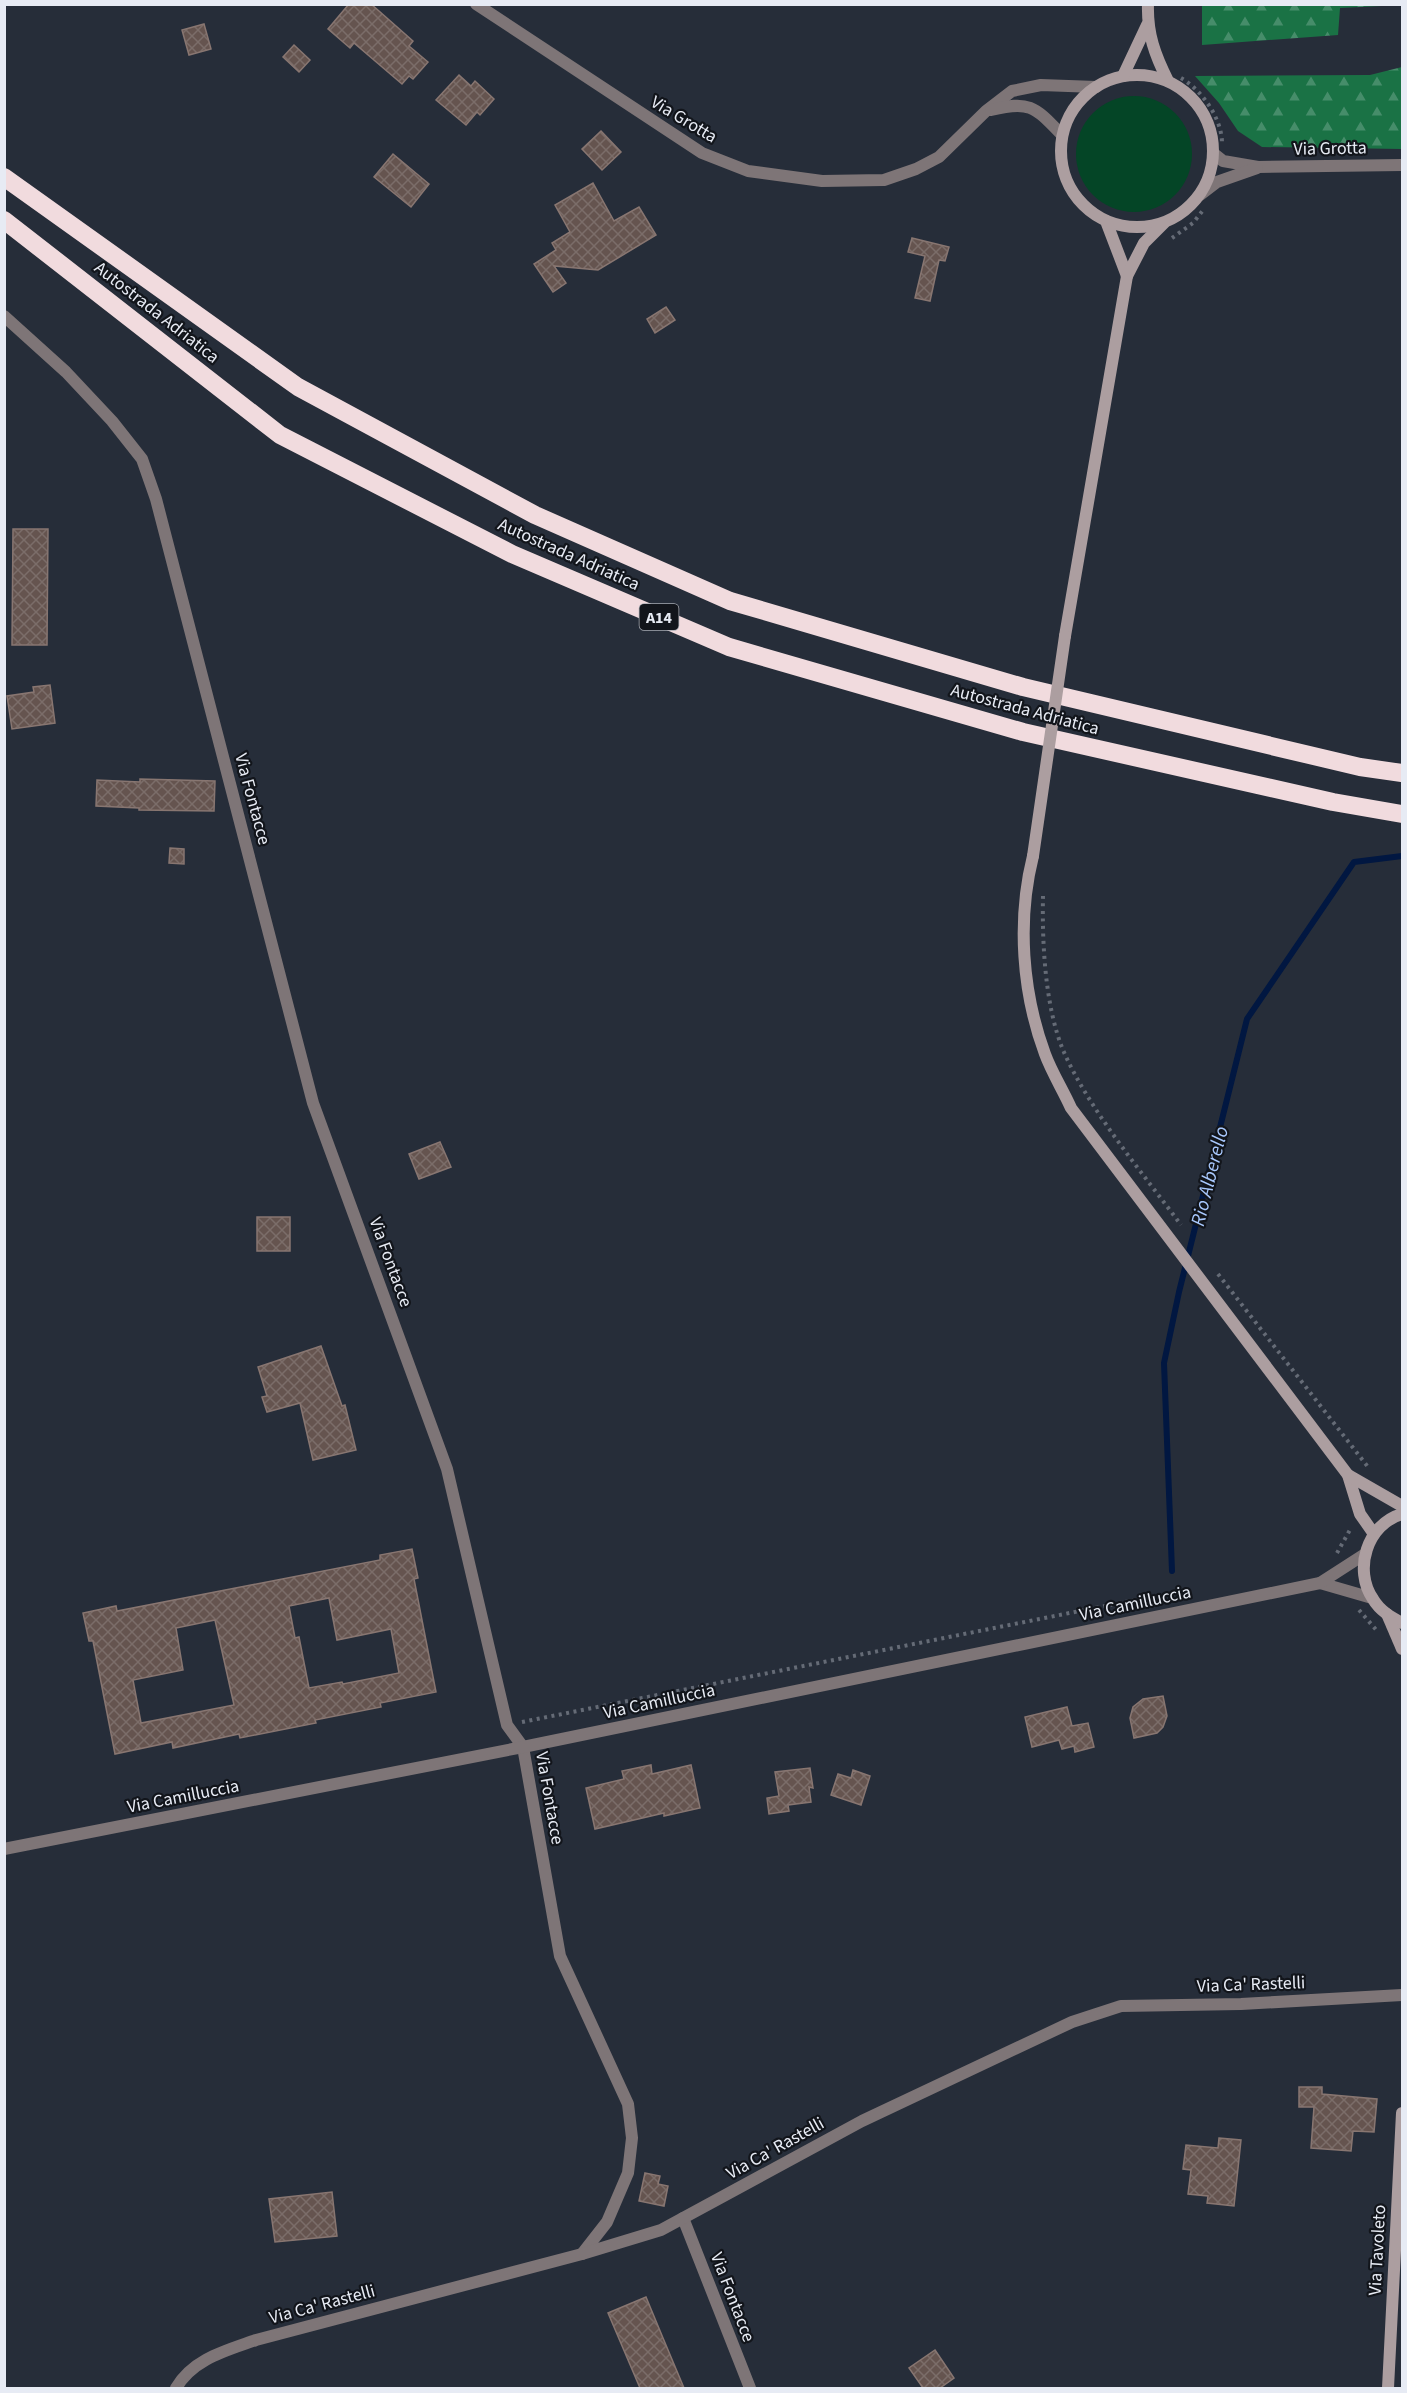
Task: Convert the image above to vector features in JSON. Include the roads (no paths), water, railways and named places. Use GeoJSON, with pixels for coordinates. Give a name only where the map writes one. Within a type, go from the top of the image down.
{"type":"FeatureCollection","features":[{"type":"Feature","properties":{"kind":"highway","name":"Autostrada Adriatica"},"geometry":{"type":"LineString","coordinates":[[4,177],[298,387],[535,514],[730,601],[1023,687],[1360,767],[1402,773]]}},
{"type":"Feature","properties":{"kind":"highway","name":"Autostrada Adriatica"},"geometry":{"type":"LineString","coordinates":[[4,220],[280,435],[512,554],[729,647],[1023,732],[1333,802],[1402,814]]}},
{"type":"Feature","properties":{"kind":"main road"},"geometry":{"type":"LineString","coordinates":[[1148,4],[1147,26],[1154,54],[1201,110],[1208,123],[1218,157],[1200,195],[1184,211],[1165,222],[1144,243],[1127,276],[1065,636],[1033,856],[1027,880],[1023,931],[1025,966],[1045,1054],[1071,1108],[1348,1475],[1360,1514],[1374,1534]]}},
{"type":"Feature","properties":{"kind":"main road"},"geometry":{"type":"LineString","coordinates":[[1124,76],[1147,26]]}},
{"type":"Feature","properties":{"kind":"main road"},"geometry":{"type":"LineString","coordinates":[[1165,222],[1135,228],[1106,221],[1087,209],[1070,188],[1061,163],[1062,135],[1078,103],[1096,87],[1124,76],[1138,75],[1174,79]]}},
{"type":"Feature","properties":{"kind":"main road"},"geometry":{"type":"LineString","coordinates":[[1106,221],[1127,276]]}},
{"type":"Feature","properties":{"kind":"main road"},"geometry":{"type":"LineString","coordinates":[[1348,1475],[1402,1506]]}},
{"type":"Feature","properties":{"kind":"main road"},"geometry":{"type":"LineString","coordinates":[[1402,1514],[1385,1523],[1374,1534],[1365,1554],[1363,1569],[1372,1598],[1387,1614],[1402,1623]]}},
{"type":"Feature","properties":{"kind":"main road"},"geometry":{"type":"LineString","coordinates":[[1387,1614],[1402,1649]]}},
{"type":"Feature","properties":{"kind":"main road","name":"Via Tavoleto"},"geometry":{"type":"LineString","coordinates":[[1388,2388],[1402,2113]]}},
{"type":"Feature","properties":{"kind":"street","name":"Via Grotta"},"geometry":{"type":"LineString","coordinates":[[476,4],[702,153],[748,171],[822,181],[884,180],[916,169],[939,157],[987,111],[1012,91],[1041,85],[1096,87]]}},
{"type":"Feature","properties":{"kind":"street"},"geometry":{"type":"LineString","coordinates":[[987,111],[1023,105],[1040,112],[1062,135]]}},
{"type":"Feature","properties":{"kind":"street","name":"Via Grotta"},"geometry":{"type":"LineString","coordinates":[[1218,157],[1258,167],[1402,165]]}},
{"type":"Feature","properties":{"kind":"street","name":"Via Grotta"},"geometry":{"type":"LineString","coordinates":[[1200,195],[1217,182],[1258,167]]}},
{"type":"Feature","properties":{"kind":"street","name":"Via Fontacce"},"geometry":{"type":"LineString","coordinates":[[4,316],[66,372],[112,421],[142,459],[156,499],[313,1102],[447,1469],[507,1725],[524,1748],[560,1956],[628,2104],[632,2138],[628,2173],[607,2222],[582,2254]]}},
{"type":"Feature","properties":{"kind":"street","name":"Via Camilluccia"},"geometry":{"type":"LineString","coordinates":[[4,1849],[524,1748],[1320,1583],[1365,1554]]}},
{"type":"Feature","properties":{"kind":"street","name":"Via Camilluccia"},"geometry":{"type":"LineString","coordinates":[[1320,1583],[1372,1598]]}},
{"type":"Feature","properties":{"kind":"street","name":"Via Ca' Rastelli"},"geometry":{"type":"LineString","coordinates":[[176,2388],[184,2374],[213,2355],[256,2340],[582,2254],[661,2230],[862,2121],[1071,2022],[1121,2006],[1241,2004],[1402,1995]]}},
{"type":"Feature","properties":{"kind":"street","name":"Via Fontacce"},"geometry":{"type":"LineString","coordinates":[[683,2218],[750,2388]]}},
{"type":"Feature","properties":{"kind":"waterway","name":"Rio Alberello"},"geometry":{"type":"LineString","coordinates":[[1172,1571],[1164,1363],[1179,1292],[1247,1019],[1354,862],[1402,856]]}}]}
